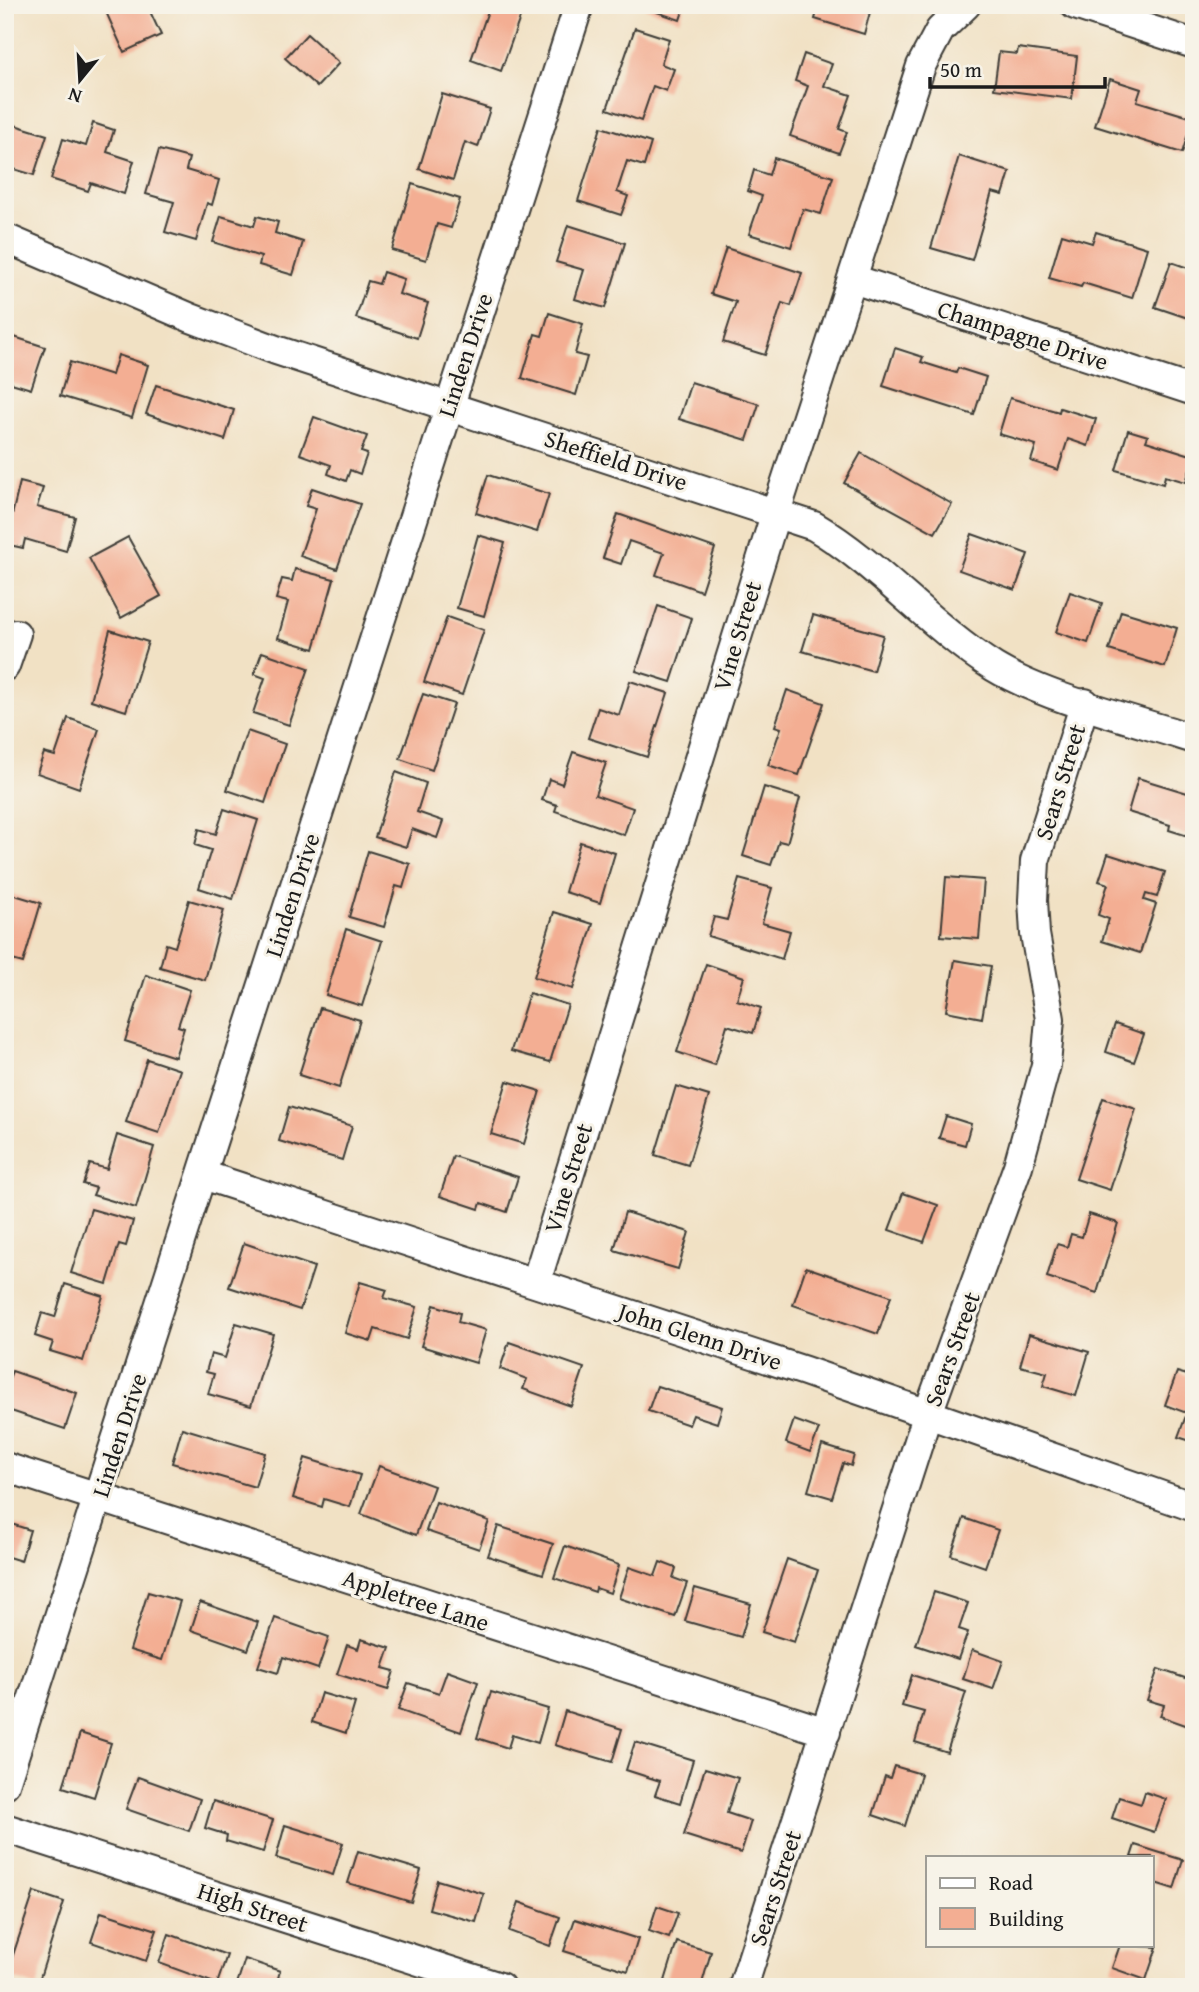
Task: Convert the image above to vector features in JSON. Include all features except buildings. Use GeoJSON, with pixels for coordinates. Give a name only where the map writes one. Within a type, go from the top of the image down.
{"type":"FeatureCollection","features":[{"type":"Feature","properties":{"kind":"street","name":"Linden Drive"},"geometry":{"type":"LineString","coordinates":[[5,1784],[579,5]]}},
{"type":"Feature","properties":{"kind":"street","name":"Vine Street"},"geometry":{"type":"LineString","coordinates":[[536,1282],[776,512],[929,47],[954,14],[966,5]]}},
{"type":"Feature","properties":{"kind":"street"},"geometry":{"type":"LineString","coordinates":[[1075,5],[1194,44]]}},
{"type":"Feature","properties":{"kind":"street","name":"Sheffield Drive"},"geometry":{"type":"LineString","coordinates":[[5,238],[191,318],[276,350],[814,526],[852,549],[964,646],[997,668],[1039,688],[1194,739]]}},
{"type":"Feature","properties":{"kind":"street","name":"Champagne Drive"},"geometry":{"type":"LineString","coordinates":[[853,279],[1194,391]]}},
{"type":"Feature","properties":{"kind":"street"},"geometry":{"type":"LineString","coordinates":[[5,666],[16,634]]}},
{"type":"Feature","properties":{"kind":"street","name":"Sears Street"},"geometry":{"type":"LineString","coordinates":[[743,1987],[928,1413],[1018,1166],[1046,1065],[1050,1019],[1035,934],[1035,861],[1085,703]]}},
{"type":"Feature","properties":{"kind":"street","name":"John Glenn Drive"},"geometry":{"type":"LineString","coordinates":[[203,1175],[536,1282],[928,1413],[1194,1507]]}},
{"type":"Feature","properties":{"kind":"street","name":"Appletree Lane"},"geometry":{"type":"LineString","coordinates":[[5,1467],[826,1732]]}},
{"type":"Feature","properties":{"kind":"street","name":"High Street"},"geometry":{"type":"LineString","coordinates":[[5,1828],[500,1987]]}}]}
